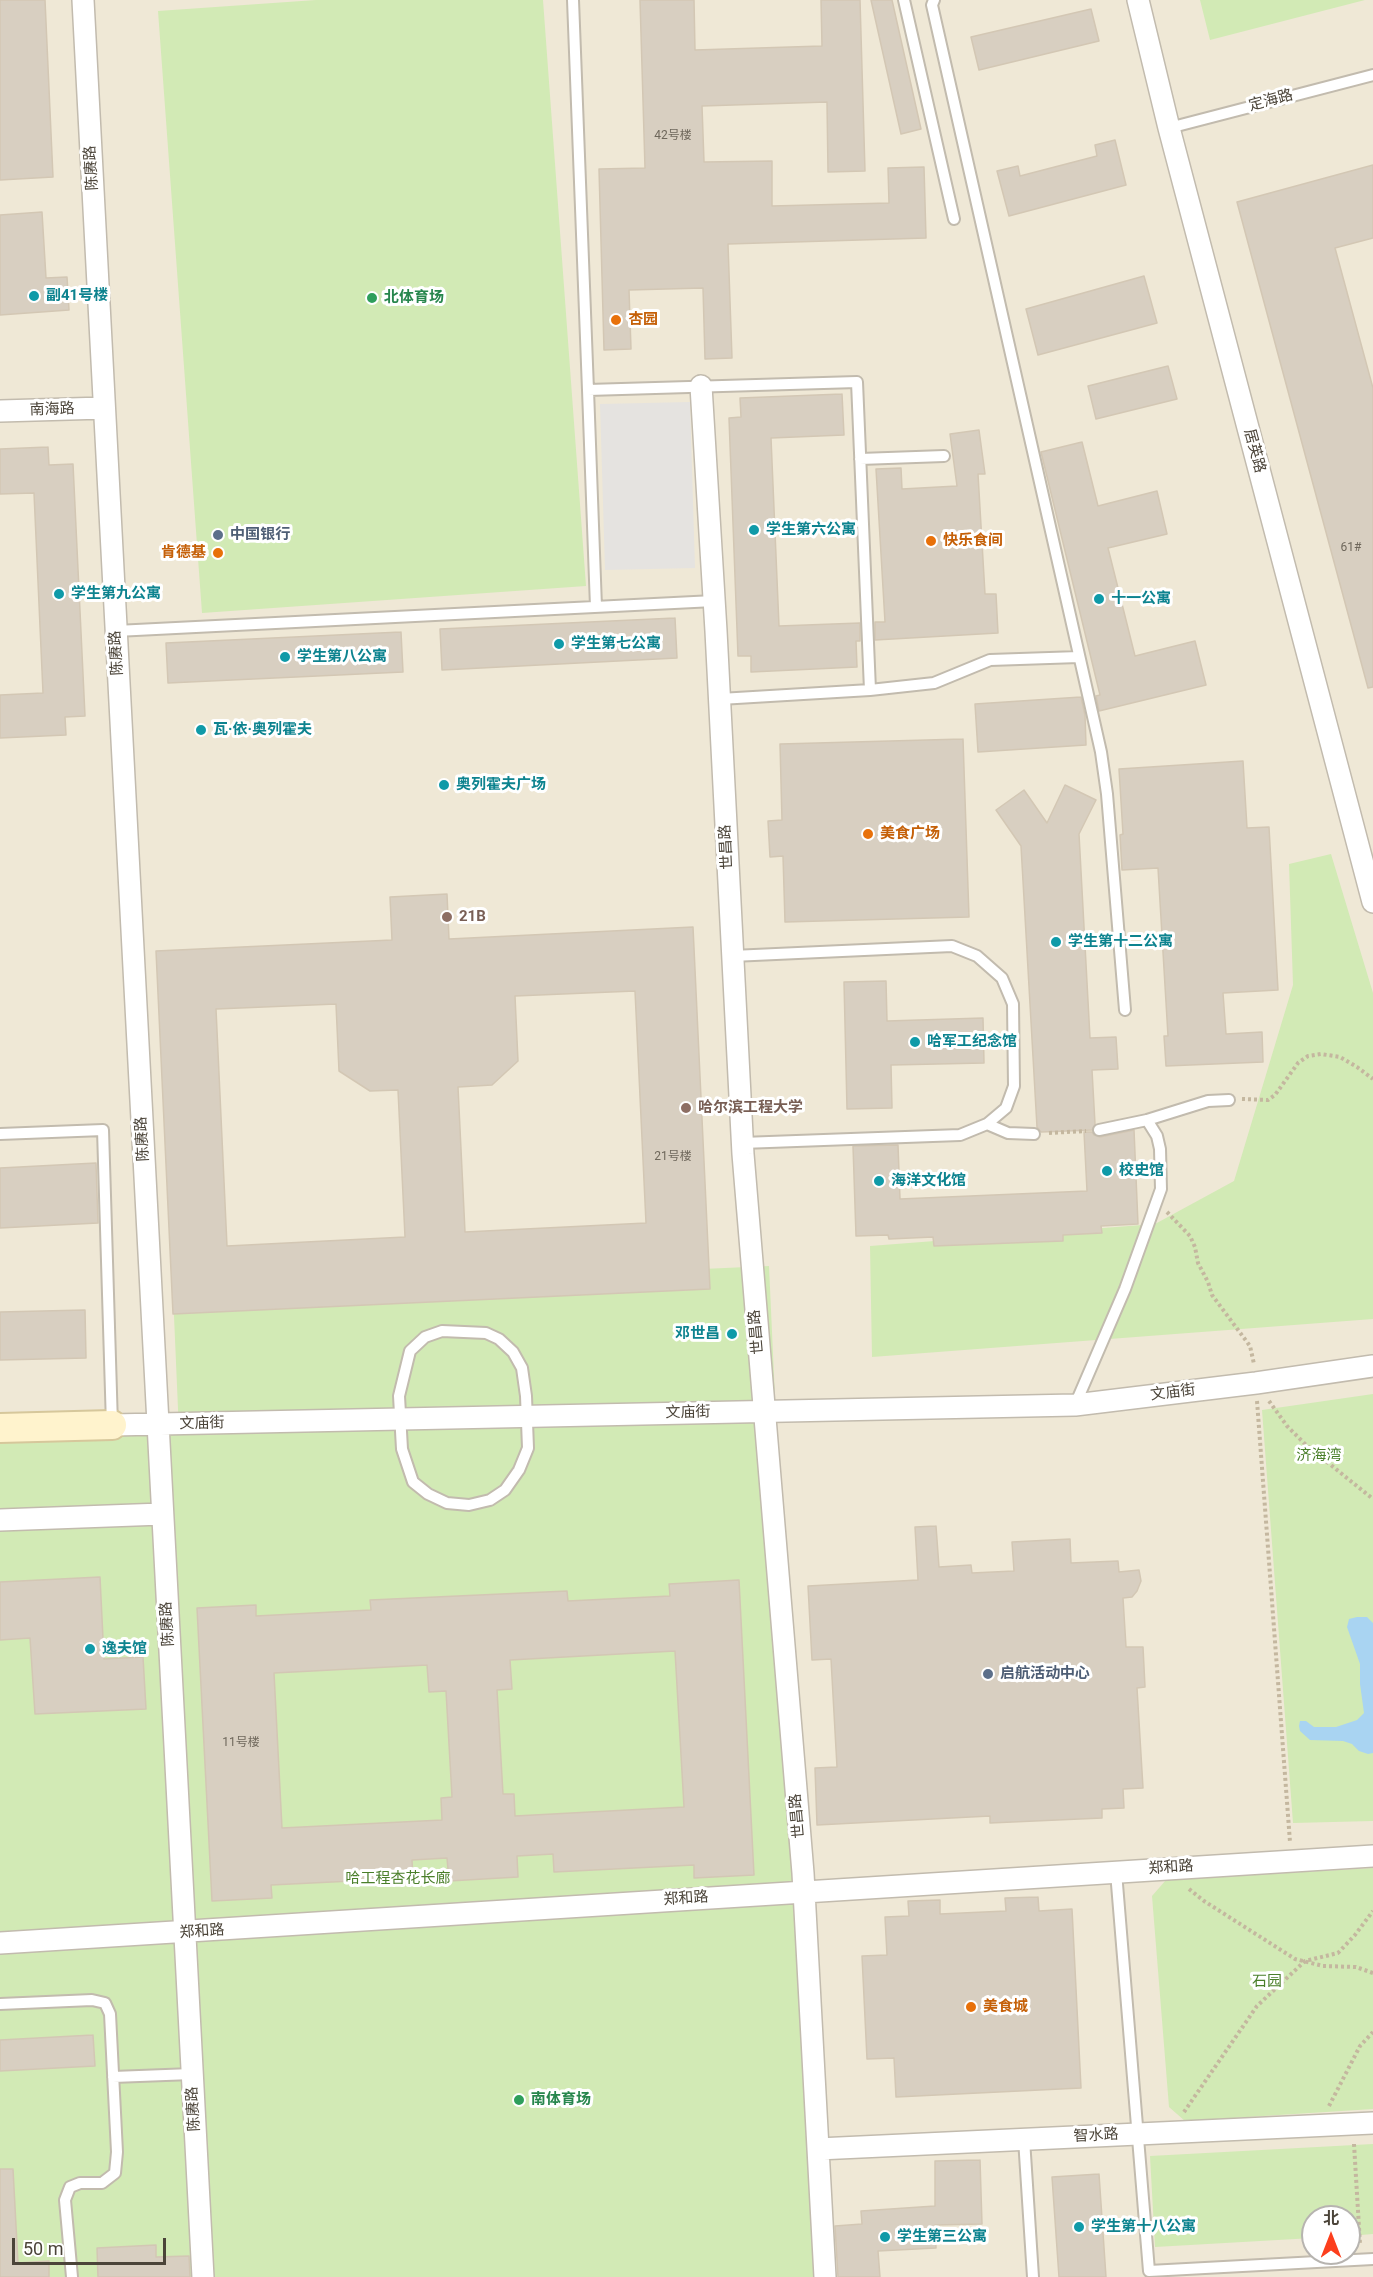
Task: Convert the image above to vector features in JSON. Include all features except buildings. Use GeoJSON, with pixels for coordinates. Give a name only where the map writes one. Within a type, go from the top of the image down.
{"type":"FeatureCollection","features":[{"type":"Feature","properties":{"kind":"main road","name":"文庙街"},"geometry":{"type":"LineString","coordinates":[[0,1428],[112,1425]]}},
{"type":"Feature","properties":{"kind":"street","name":"陈赓路"},"geometry":{"type":"LineString","coordinates":[[83,0],[203,2277]]}},
{"type":"Feature","properties":{"kind":"street","name":"居英路"},"geometry":{"type":"LineString","coordinates":[[1138,0],[1169,128],[1368,863],[1373,902]]}},
{"type":"Feature","properties":{"kind":"street","name":"世昌路"},"geometry":{"type":"LineString","coordinates":[[701,386],[720,699],[742,1143],[804,1891],[825,2277]]}},
{"type":"Feature","properties":{"kind":"street","name":"南海路"},"geometry":{"type":"LineString","coordinates":[[0,411],[104,408]]}},
{"type":"Feature","properties":{"kind":"street","name":"文庙街"},"geometry":{"type":"LineString","coordinates":[[112,1425],[1075,1404],[1256,1383],[1373,1366]]}},
{"type":"Feature","properties":{"kind":"street"},"geometry":{"type":"LineString","coordinates":[[0,1520],[162,1514]]}},
{"type":"Feature","properties":{"kind":"street","name":"郑和路"},"geometry":{"type":"LineString","coordinates":[[0,1943],[1373,1856]]}},
{"type":"Feature","properties":{"kind":"street","name":"智水路"},"geometry":{"type":"LineString","coordinates":[[818,2149],[1363,2123]]}},
{"type":"Feature","properties":{"kind":"lane"},"geometry":{"type":"LineString","coordinates":[[573,0],[596,607]]}},
{"type":"Feature","properties":{"kind":"lane"},"geometry":{"type":"LineString","coordinates":[[904,0],[954,219]]}},
{"type":"Feature","properties":{"kind":"lane"},"geometry":{"type":"LineString","coordinates":[[934,0],[932,5],[1101,752],[1106,783],[1125,1010]]}},
{"type":"Feature","properties":{"kind":"lane","name":"定海路"},"geometry":{"type":"LineString","coordinates":[[1169,128],[1373,75]]}},
{"type":"Feature","properties":{"kind":"lane"},"geometry":{"type":"LineString","coordinates":[[588,390],[856,382],[870,690]]}},
{"type":"Feature","properties":{"kind":"lane"},"geometry":{"type":"LineString","coordinates":[[860,459],[944,456]]}},
{"type":"Feature","properties":{"kind":"lane"},"geometry":{"type":"LineString","coordinates":[[116,631],[714,602]]}},
{"type":"Feature","properties":{"kind":"lane"},"geometry":{"type":"LineString","coordinates":[[720,699],[870,690],[934,683],[990,660],[1079,657]]}},
{"type":"Feature","properties":{"kind":"lane"},"geometry":{"type":"LineString","coordinates":[[732,956],[952,946],[977,956],[1002,978],[1013,1004],[1014,1086],[1006,1108],[987,1124],[960,1135],[742,1143]]}},
{"type":"Feature","properties":{"kind":"lane"},"geometry":{"type":"LineString","coordinates":[[1099,1130],[1147,1120],[1208,1101],[1229,1100]]}},
{"type":"Feature","properties":{"kind":"lane"},"geometry":{"type":"LineString","coordinates":[[1075,1404],[1125,1289],[1157,1205],[1161,1189],[1160,1149],[1157,1136],[1147,1120]]}},
{"type":"Feature","properties":{"kind":"lane"},"geometry":{"type":"LineString","coordinates":[[987,1124],[1008,1133],[1034,1134]]}},
{"type":"Feature","properties":{"kind":"lane"},"geometry":{"type":"LineString","coordinates":[[0,1134],[103,1130],[112,1425]]}},
{"type":"Feature","properties":{"kind":"lane"},"geometry":{"type":"LineString","coordinates":[[442,1331],[486,1332],[499,1339],[513,1352],[522,1368],[527,1416],[528,1448],[519,1470],[505,1490],[490,1500],[470,1505],[447,1503],[428,1494],[413,1482],[402,1449],[399,1396],[410,1351],[425,1337],[442,1331]]}},
{"type":"Feature","properties":{"kind":"lane"},"geometry":{"type":"LineString","coordinates":[[1116,1872],[1149,2271],[1301,2263]]}},
{"type":"Feature","properties":{"kind":"lane"},"geometry":{"type":"LineString","coordinates":[[0,2004],[92,2000],[105,2003],[110,2013],[117,2152],[115,2173],[102,2183],[80,2183],[70,2187],[65,2200],[72,2277]]}},
{"type":"Feature","properties":{"kind":"lane"},"geometry":{"type":"LineString","coordinates":[[113,2077],[192,2074]]}},
{"type":"Feature","properties":{"kind":"lane"},"geometry":{"type":"LineString","coordinates":[[1024,2139],[1033,2277]]}},
{"type":"Feature","properties":{"kind":"lane"},"geometry":{"type":"LineString","coordinates":[[1361,2260],[1373,2259]]}},
{"type":"Feature","properties":{"kind":"path"},"geometry":{"type":"LineString","coordinates":[[1229,1100],[1268,1100],[1275,1095],[1298,1063],[1308,1056],[1321,1054],[1340,1058],[1373,1079]]}},
{"type":"Feature","properties":{"kind":"path"},"geometry":{"type":"LineString","coordinates":[[1034,1134],[1099,1130]]}},
{"type":"Feature","properties":{"kind":"path"},"geometry":{"type":"LineString","coordinates":[[1157,1205],[1190,1236],[1198,1263],[1216,1304],[1250,1346],[1254,1363],[1291,1861]]}},
{"type":"Feature","properties":{"kind":"path"},"geometry":{"type":"LineString","coordinates":[[1256,1383],[1287,1426],[1373,1499]]}},
{"type":"Feature","properties":{"kind":"path"},"geometry":{"type":"LineString","coordinates":[[1176,1868],[1187,1887],[1204,1901],[1295,1959],[1323,1966],[1356,1967],[1373,1973]]}},
{"type":"Feature","properties":{"kind":"path"},"geometry":{"type":"LineString","coordinates":[[1170,2132],[1257,2006],[1305,1961],[1338,1953],[1373,1911]]}},
{"type":"Feature","properties":{"kind":"path"},"geometry":{"type":"LineString","coordinates":[[1319,2125],[1360,2046],[1373,2032]]}},
{"type":"Feature","properties":{"kind":"path"},"geometry":{"type":"LineString","coordinates":[[1361,2260],[1363,2123]]}},
{"type":"Feature","properties":{"kind":"shaded area","name":"哈尔滨工程大学"},"geometry":{"type":"Polygon","coordinates":[[[0,0],[1373,0],[1373,2277],[0,2277],[0,0]]]}},
{"type":"Feature","properties":{"kind":"shaded area"},"geometry":{"type":"Polygon","coordinates":[[[690,402],[695,568],[605,570],[600,404],[690,402]]]}},
{"type":"Feature","properties":{"kind":"green space","name":"北体育场"},"geometry":{"type":"Polygon","coordinates":[[[316,0],[543,0],[586,586],[202,613],[158,11],[316,0]]]}},
{"type":"Feature","properties":{"kind":"green space"},"geometry":{"type":"Polygon","coordinates":[[[1200,0],[1365,0],[1210,40],[1200,0]]]}},
{"type":"Feature","properties":{"kind":"green space"},"geometry":{"type":"Polygon","coordinates":[[[1331,854],[1373,993],[1373,1319],[872,1357],[870,1246],[1155,1224],[1234,1181],[1293,985],[1289,864],[1331,854]]]}},
{"type":"Feature","properties":{"kind":"green space","name":"哈工程杏花长廊"},"geometry":{"type":"Polygon","coordinates":[[[769,1266],[815,2277],[0,2277],[0,1440],[179,1432],[173,1293],[769,1266]]]}},
{"type":"Feature","properties":{"kind":"green space","name":"济海湾"},"geometry":{"type":"Polygon","coordinates":[[[1373,1394],[1373,1821],[1293,1823],[1262,1410],[1373,1394]]]}},
{"type":"Feature","properties":{"kind":"green space","name":"石园"},"geometry":{"type":"Polygon","coordinates":[[[1373,1868],[1373,2109],[1185,2121],[1169,2107],[1152,1896],[1166,1880],[1373,1868]]]}},
{"type":"Feature","properties":{"kind":"green space"},"geometry":{"type":"Polygon","coordinates":[[[1373,2144],[1373,2234],[1361,2235],[1361,2205],[1301,2205],[1301,2239],[1155,2247],[1150,2156],[1373,2144]]]}},
{"type":"Feature","properties":{"kind":"water"},"geometry":{"type":"Polygon","coordinates":[[[1367,1617],[1373,1623],[1373,1753],[1368,1754],[1343,1741],[1310,1740],[1300,1731],[1299,1726],[1300,1721],[1306,1721],[1314,1727],[1336,1727],[1357,1720],[1364,1713],[1360,1664],[1347,1627],[1349,1619],[1367,1617]]]}},
{"type":"Feature","properties":{"kind":"place","name":"副41号楼"},"geometry":{"type":"Point","coordinates":[34,296]}},
{"type":"Feature","properties":{"kind":"place","name":"北体育场"},"geometry":{"type":"Point","coordinates":[372,298]}},
{"type":"Feature","properties":{"kind":"place","name":"杏园"},"geometry":{"type":"Point","coordinates":[616,320]}},
{"type":"Feature","properties":{"kind":"place","name":"学生第六公寓"},"geometry":{"type":"Point","coordinates":[754,530]}},
{"type":"Feature","properties":{"kind":"place","name":"中国银行"},"geometry":{"type":"Point","coordinates":[218,535]}},
{"type":"Feature","properties":{"kind":"place","name":"快乐食间"},"geometry":{"type":"Point","coordinates":[931,541]}},
{"type":"Feature","properties":{"kind":"place","name":"肯德基"},"geometry":{"type":"Point","coordinates":[218,553]}},
{"type":"Feature","properties":{"kind":"place","name":"学生第九公寓"},"geometry":{"type":"Point","coordinates":[59,594]}},
{"type":"Feature","properties":{"kind":"place","name":"十一公寓"},"geometry":{"type":"Point","coordinates":[1099,599]}},
{"type":"Feature","properties":{"kind":"place","name":"学生第七公寓"},"geometry":{"type":"Point","coordinates":[559,644]}},
{"type":"Feature","properties":{"kind":"place","name":"学生第八公寓"},"geometry":{"type":"Point","coordinates":[285,657]}},
{"type":"Feature","properties":{"kind":"place","name":"瓦·依·奥列霍夫"},"geometry":{"type":"Point","coordinates":[201,730]}},
{"type":"Feature","properties":{"kind":"place","name":"奥列霍夫广场"},"geometry":{"type":"Point","coordinates":[444,785]}},
{"type":"Feature","properties":{"kind":"place","name":"美食广场"},"geometry":{"type":"Point","coordinates":[868,834]}},
{"type":"Feature","properties":{"kind":"place","name":"21B"},"geometry":{"type":"Point","coordinates":[447,917]}},
{"type":"Feature","properties":{"kind":"place","name":"学生第十二公寓"},"geometry":{"type":"Point","coordinates":[1056,942]}},
{"type":"Feature","properties":{"kind":"place","name":"哈军工纪念馆"},"geometry":{"type":"Point","coordinates":[915,1042]}},
{"type":"Feature","properties":{"kind":"place","name":"哈尔滨工程大学"},"geometry":{"type":"Point","coordinates":[686,1108]}},
{"type":"Feature","properties":{"kind":"place","name":"校史馆"},"geometry":{"type":"Point","coordinates":[1107,1171]}},
{"type":"Feature","properties":{"kind":"place","name":"海洋文化馆"},"geometry":{"type":"Point","coordinates":[879,1181]}},
{"type":"Feature","properties":{"kind":"place","name":"邓世昌"},"geometry":{"type":"Point","coordinates":[732,1334]}},
{"type":"Feature","properties":{"kind":"place","name":"逸夫馆"},"geometry":{"type":"Point","coordinates":[90,1649]}},
{"type":"Feature","properties":{"kind":"place","name":"启航活动中心"},"geometry":{"type":"Point","coordinates":[988,1674]}},
{"type":"Feature","properties":{"kind":"place","name":"美食城"},"geometry":{"type":"Point","coordinates":[971,2007]}},
{"type":"Feature","properties":{"kind":"place","name":"南体育场"},"geometry":{"type":"Point","coordinates":[519,2100]}},
{"type":"Feature","properties":{"kind":"place","name":"学生第十八公寓"},"geometry":{"type":"Point","coordinates":[1079,2227]}},
{"type":"Feature","properties":{"kind":"place","name":"学生第三公寓"},"geometry":{"type":"Point","coordinates":[885,2237]}}]}
